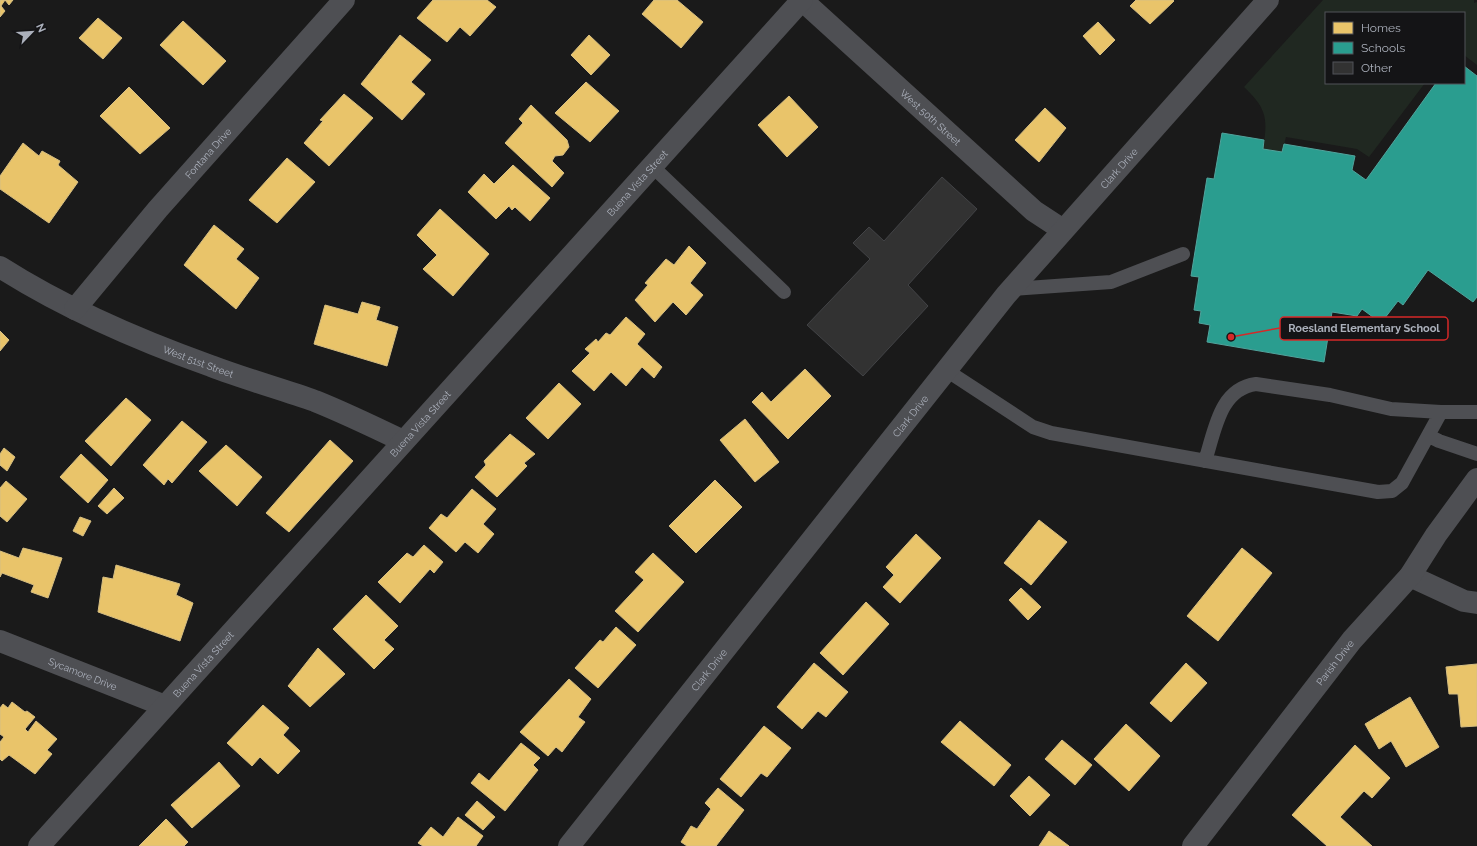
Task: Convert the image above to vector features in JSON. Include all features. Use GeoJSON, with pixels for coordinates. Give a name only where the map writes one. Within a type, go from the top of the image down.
{"type":"FeatureCollection","features":[{"type":"Feature","properties":{"kind":"street","name":"Fontana Drive"},"geometry":{"type":"LineString","coordinates":[[75,309],[158,209],[344,0]]}},
{"type":"Feature","properties":{"kind":"street","name":"Buena Vista Street"},"geometry":{"type":"LineString","coordinates":[[39,846],[802,0]]}},
{"type":"Feature","properties":{"kind":"street","name":"West 50th Street"},"geometry":{"type":"LineString","coordinates":[[802,0],[1034,211],[1063,230]]}},
{"type":"Feature","properties":{"kind":"street","name":"Clark Drive"},"geometry":{"type":"LineString","coordinates":[[569,846],[1011,289],[1268,0]]}},
{"type":"Feature","properties":{"kind":"street","name":"West 51st Street"},"geometry":{"type":"LineString","coordinates":[[0,267],[29,286],[75,309],[169,350],[315,402],[366,423],[403,441]]}},
{"type":"Feature","properties":{"kind":"street","name":"Parish Drive"},"geometry":{"type":"LineString","coordinates":[[1193,846],[1352,640],[1410,576],[1436,535],[1477,479]]}},
{"type":"Feature","properties":{"kind":"street"},"geometry":{"type":"LineString","coordinates":[[1410,576],[1464,601],[1477,603]]}},
{"type":"Feature","properties":{"kind":"street","name":"Sycamore Drive"},"geometry":{"type":"LineString","coordinates":[[0,641],[165,706]]}},
{"type":"Feature","properties":{"kind":"lane"},"geometry":{"type":"LineString","coordinates":[[652,166],[784,292]]}},
{"type":"Feature","properties":{"kind":"lane"},"geometry":{"type":"LineString","coordinates":[[1011,289],[1111,282],[1183,254]]}},
{"type":"Feature","properties":{"kind":"lane"},"geometry":{"type":"LineString","coordinates":[[946,370],[1033,427],[1058,435],[1378,492],[1392,491],[1402,483],[1441,412]]}},
{"type":"Feature","properties":{"kind":"lane"},"geometry":{"type":"LineString","coordinates":[[1205,461],[1224,404],[1235,391],[1246,385],[1256,384],[1330,395],[1391,408],[1441,412],[1477,412]]}},
{"type":"Feature","properties":{"kind":"lane"},"geometry":{"type":"LineString","coordinates":[[1429,436],[1477,454]]}},
{"type":"Feature","properties":{"kind":"shaded area"},"geometry":{"type":"Polygon","coordinates":[[[1323,0],[1474,0],[1474,3],[1477,2],[1477,65],[1465,56],[1465,12],[1325,12],[1325,84],[1424,84],[1369,157],[1357,149],[1286,137],[1282,152],[1263,149],[1265,129],[1264,115],[1252,95],[1244,87],[1323,0]]]}},
{"type":"Feature","properties":{"kind":"building: Homes"},"geometry":{"type":"Polygon","coordinates":[[[0,0],[5,0],[1,6],[5,11],[0,17],[0,0]]]}},
{"type":"Feature","properties":{"kind":"building: Homes"},"geometry":{"type":"Polygon","coordinates":[[[5,0],[13,0],[9,5],[5,0]]]}},
{"type":"Feature","properties":{"kind":"building: Homes"},"geometry":{"type":"Polygon","coordinates":[[[433,0],[487,0],[496,7],[470,36],[460,27],[447,42],[417,18],[433,0]]]}},
{"type":"Feature","properties":{"kind":"building: Homes"},"geometry":{"type":"Polygon","coordinates":[[[654,0],[677,0],[703,22],[681,48],[642,14],[654,0]]]}},
{"type":"Feature","properties":{"kind":"building: Homes"},"geometry":{"type":"Polygon","coordinates":[[[1136,0],[1174,1],[1150,24],[1130,6],[1136,0]]]}},
{"type":"Feature","properties":{"kind":"building: Homes"},"geometry":{"type":"Polygon","coordinates":[[[98,18],[122,38],[103,59],[79,38],[98,18]]]}},
{"type":"Feature","properties":{"kind":"building: Homes"},"geometry":{"type":"Polygon","coordinates":[[[183,21],[226,61],[203,85],[160,45],[183,21]]]}},
{"type":"Feature","properties":{"kind":"building: Homes"},"geometry":{"type":"Polygon","coordinates":[[[1098,22],[1115,40],[1100,55],[1083,36],[1098,22]]]}},
{"type":"Feature","properties":{"kind":"building: Homes"},"geometry":{"type":"Polygon","coordinates":[[[400,35],[431,60],[411,82],[425,94],[402,120],[361,84],[400,35]]]}},
{"type":"Feature","properties":{"kind":"building: Homes"},"geometry":{"type":"Polygon","coordinates":[[[589,35],[610,55],[591,75],[571,55],[589,35]]]}},
{"type":"Feature","properties":{"kind":"building: Homes"},"geometry":{"type":"Polygon","coordinates":[[[586,82],[619,111],[590,142],[555,113],[586,82]]]}},
{"type":"Feature","properties":{"kind":"building: Homes"},"geometry":{"type":"Polygon","coordinates":[[[129,87],[170,128],[140,154],[100,116],[129,87]]]}},
{"type":"Feature","properties":{"kind":"building: Homes"},"geometry":{"type":"Polygon","coordinates":[[[344,94],[373,118],[329,166],[304,143],[323,121],[320,120],[344,94]]]}},
{"type":"Feature","properties":{"kind":"building: Homes"},"geometry":{"type":"Polygon","coordinates":[[[789,96],[818,127],[787,157],[758,125],[789,96]]]}},
{"type":"Feature","properties":{"kind":"building: Homes"},"geometry":{"type":"Polygon","coordinates":[[[531,105],[567,140],[569,147],[563,155],[555,156],[552,161],[564,173],[552,187],[505,143],[523,123],[519,119],[531,105]]]}},
{"type":"Feature","properties":{"kind":"building: Homes"},"geometry":{"type":"Polygon","coordinates":[[[1045,108],[1066,128],[1039,162],[1015,140],[1045,108]]]}},
{"type":"Feature","properties":{"kind":"building: Homes"},"geometry":{"type":"Polygon","coordinates":[[[23,143],[39,156],[42,151],[60,161],[58,165],[78,182],[49,223],[0,189],[0,176],[23,143]]]}},
{"type":"Feature","properties":{"kind":"building: Homes"},"geometry":{"type":"Polygon","coordinates":[[[287,158],[315,182],[277,223],[249,200],[287,158]]]}},
{"type":"Feature","properties":{"kind":"building: Homes"},"geometry":{"type":"Polygon","coordinates":[[[513,165],[550,198],[530,221],[515,207],[512,210],[509,206],[496,219],[468,192],[484,174],[494,184],[513,165]]]}},
{"type":"Feature","properties":{"kind":"building: Homes"},"geometry":{"type":"Polygon","coordinates":[[[440,209],[489,254],[453,296],[423,269],[437,255],[417,235],[440,209]]]}},
{"type":"Feature","properties":{"kind":"building: Homes"},"geometry":{"type":"Polygon","coordinates":[[[214,225],[244,249],[236,259],[259,278],[236,309],[184,265],[214,225]]]}},
{"type":"Feature","properties":{"kind":"building: Homes"},"geometry":{"type":"Polygon","coordinates":[[[689,246],[706,263],[690,283],[703,295],[686,315],[673,302],[655,322],[635,300],[648,285],[645,283],[666,259],[674,265],[689,246]]]}},
{"type":"Feature","properties":{"kind":"building: Homes"},"geometry":{"type":"Polygon","coordinates":[[[362,302],[380,307],[376,320],[398,327],[387,366],[314,344],[325,305],[358,314],[362,302]]]}},
{"type":"Feature","properties":{"kind":"building: Homes"},"geometry":{"type":"Polygon","coordinates":[[[626,317],[645,334],[637,344],[662,367],[654,378],[642,367],[626,386],[611,372],[594,391],[572,371],[590,353],[585,349],[596,339],[598,342],[606,333],[610,335],[626,317]]]}},
{"type":"Feature","properties":{"kind":"building: Homes"},"geometry":{"type":"Polygon","coordinates":[[[0,331],[9,340],[0,351],[0,331]]]}},
{"type":"Feature","properties":{"kind":"building: Homes"},"geometry":{"type":"Polygon","coordinates":[[[805,369],[831,396],[788,439],[752,402],[762,392],[771,402],[805,369]]]}},
{"type":"Feature","properties":{"kind":"building: Homes"},"geometry":{"type":"Polygon","coordinates":[[[559,383],[581,404],[548,439],[526,418],[559,383]]]}},
{"type":"Feature","properties":{"kind":"building: Homes"},"geometry":{"type":"Polygon","coordinates":[[[126,398],[151,420],[111,466],[85,441],[126,398]]]}},
{"type":"Feature","properties":{"kind":"building: Homes"},"geometry":{"type":"Polygon","coordinates":[[[745,419],[779,462],[755,482],[720,440],[745,419]]]}},
{"type":"Feature","properties":{"kind":"building: Homes"},"geometry":{"type":"Polygon","coordinates":[[[182,421],[207,442],[172,483],[168,479],[164,485],[143,465],[182,421]]]}},
{"type":"Feature","properties":{"kind":"building: Homes"},"geometry":{"type":"Polygon","coordinates":[[[510,434],[535,454],[524,463],[527,466],[497,497],[475,477],[486,465],[484,461],[510,434]]]}},
{"type":"Feature","properties":{"kind":"building: Homes"},"geometry":{"type":"Polygon","coordinates":[[[330,440],[353,461],[289,532],[266,513],[330,440]]]}},
{"type":"Feature","properties":{"kind":"building: Homes"},"geometry":{"type":"Polygon","coordinates":[[[226,445],[262,477],[237,506],[199,471],[226,445]]]}},
{"type":"Feature","properties":{"kind":"building: Homes"},"geometry":{"type":"Polygon","coordinates":[[[4,448],[15,457],[7,471],[0,465],[0,454],[4,448]]]}},
{"type":"Feature","properties":{"kind":"building: Homes"},"geometry":{"type":"Polygon","coordinates":[[[81,454],[108,480],[88,503],[60,477],[81,454]]]}},
{"type":"Feature","properties":{"kind":"building: Homes"},"geometry":{"type":"Polygon","coordinates":[[[715,480],[742,507],[696,553],[669,526],[715,480]]]}},
{"type":"Feature","properties":{"kind":"building: Homes"},"geometry":{"type":"Polygon","coordinates":[[[6,481],[27,499],[7,522],[0,516],[0,488],[6,481]]]}},
{"type":"Feature","properties":{"kind":"building: Homes"},"geometry":{"type":"Polygon","coordinates":[[[114,488],[124,498],[107,514],[98,506],[114,488]]]}},
{"type":"Feature","properties":{"kind":"building: Homes"},"geometry":{"type":"Polygon","coordinates":[[[472,489],[496,509],[483,524],[494,534],[478,553],[465,542],[456,552],[429,528],[441,514],[447,518],[472,489]]]}},
{"type":"Feature","properties":{"kind":"building: Homes"},"geometry":{"type":"Polygon","coordinates":[[[80,517],[91,521],[83,536],[73,531],[80,517]]]}},
{"type":"Feature","properties":{"kind":"building: Homes"},"geometry":{"type":"Polygon","coordinates":[[[1039,520],[1067,542],[1031,585],[1004,563],[1039,520]]]}},
{"type":"Feature","properties":{"kind":"building: Homes"},"geometry":{"type":"Polygon","coordinates":[[[916,534],[941,558],[900,603],[883,587],[894,575],[886,567],[916,534]]]}},
{"type":"Feature","properties":{"kind":"building: Homes"},"geometry":{"type":"Polygon","coordinates":[[[424,545],[443,562],[434,573],[430,569],[400,603],[378,582],[407,553],[413,557],[424,545]]]}},
{"type":"Feature","properties":{"kind":"building: Homes"},"geometry":{"type":"Polygon","coordinates":[[[23,548],[62,558],[48,598],[31,592],[34,585],[2,573],[0,577],[0,551],[19,558],[23,548]]]}},
{"type":"Feature","properties":{"kind":"building: Homes"},"geometry":{"type":"Polygon","coordinates":[[[1242,548],[1272,573],[1218,641],[1187,616],[1242,548]]]}},
{"type":"Feature","properties":{"kind":"building: Homes"},"geometry":{"type":"Polygon","coordinates":[[[653,553],[684,582],[638,632],[615,611],[644,580],[635,572],[653,553]]]}},
{"type":"Feature","properties":{"kind":"building: Homes"},"geometry":{"type":"Polygon","coordinates":[[[116,565],[180,584],[176,595],[193,603],[180,641],[98,612],[103,577],[113,579],[116,565]]]}},
{"type":"Feature","properties":{"kind":"building: Homes"},"geometry":{"type":"Polygon","coordinates":[[[1021,588],[1041,607],[1028,620],[1009,600],[1021,588]]]}},
{"type":"Feature","properties":{"kind":"building: Homes"},"geometry":{"type":"Polygon","coordinates":[[[366,595],[398,626],[384,640],[394,649],[374,669],[333,629],[366,595]]]}},
{"type":"Feature","properties":{"kind":"building: Homes"},"geometry":{"type":"Polygon","coordinates":[[[866,602],[889,624],[843,675],[820,653],[866,602]]]}},
{"type":"Feature","properties":{"kind":"building: Homes"},"geometry":{"type":"Polygon","coordinates":[[[616,627],[636,645],[598,688],[575,668],[600,640],[603,642],[616,627]]]}},
{"type":"Feature","properties":{"kind":"building: Homes"},"geometry":{"type":"Polygon","coordinates":[[[318,648],[345,674],[310,707],[288,686],[318,648]]]}},
{"type":"Feature","properties":{"kind":"building: Homes"},"geometry":{"type":"Polygon","coordinates":[[[814,663],[848,692],[826,717],[818,711],[802,729],[777,707],[814,663]]]}},
{"type":"Feature","properties":{"kind":"building: Homes"},"geometry":{"type":"Polygon","coordinates":[[[1186,663],[1207,683],[1171,722],[1150,703],[1186,663]]]}},
{"type":"Feature","properties":{"kind":"building: Homes"},"geometry":{"type":"Polygon","coordinates":[[[1477,664],[1477,726],[1461,727],[1458,694],[1449,694],[1446,667],[1477,664]]]}},
{"type":"Feature","properties":{"kind":"building: Homes"},"geometry":{"type":"Polygon","coordinates":[[[569,679],[591,699],[578,717],[585,722],[562,752],[556,747],[548,756],[520,732],[569,679]]]}},
{"type":"Feature","properties":{"kind":"building: Homes"},"geometry":{"type":"Polygon","coordinates":[[[1410,697],[1439,747],[1406,767],[1391,741],[1379,749],[1365,724],[1410,697]]]}},
{"type":"Feature","properties":{"kind":"building: Homes"},"geometry":{"type":"Polygon","coordinates":[[[12,702],[25,712],[27,711],[35,717],[25,729],[28,732],[36,721],[57,739],[47,750],[52,754],[35,774],[9,755],[2,761],[0,759],[0,742],[4,737],[0,734],[0,708],[3,704],[8,708],[12,702]]]}},
{"type":"Feature","properties":{"kind":"building: Homes"},"geometry":{"type":"Polygon","coordinates":[[[263,705],[289,728],[283,735],[300,751],[278,774],[260,757],[252,766],[227,743],[263,705]]]}},
{"type":"Feature","properties":{"kind":"building: Homes"},"geometry":{"type":"Polygon","coordinates":[[[960,721],[1011,765],[994,786],[941,742],[960,721]]]}},
{"type":"Feature","properties":{"kind":"building: Homes"},"geometry":{"type":"Polygon","coordinates":[[[1126,724],[1160,756],[1129,791],[1094,759],[1126,724]]]}},
{"type":"Feature","properties":{"kind":"building: Homes"},"geometry":{"type":"Polygon","coordinates":[[[764,726],[791,748],[767,777],[761,773],[741,797],[720,779],[764,726]]]}},
{"type":"Feature","properties":{"kind":"building: Homes"},"geometry":{"type":"Polygon","coordinates":[[[1062,740],[1092,765],[1075,785],[1045,759],[1062,740]]]}},
{"type":"Feature","properties":{"kind":"building: Homes"},"geometry":{"type":"Polygon","coordinates":[[[521,743],[540,758],[533,765],[538,770],[505,811],[471,783],[479,773],[489,781],[521,743]]]}},
{"type":"Feature","properties":{"kind":"building: Homes"},"geometry":{"type":"Polygon","coordinates":[[[1355,745],[1390,778],[1372,798],[1364,791],[1340,817],[1372,846],[1327,846],[1292,815],[1355,745]]]}},
{"type":"Feature","properties":{"kind":"building: Homes"},"geometry":{"type":"Polygon","coordinates":[[[219,762],[240,786],[192,828],[171,805],[219,762]]]}},
{"type":"Feature","properties":{"kind":"building: Homes"},"geometry":{"type":"Polygon","coordinates":[[[1029,776],[1050,795],[1030,816],[1010,796],[1029,776]]]}},
{"type":"Feature","properties":{"kind":"building: Homes"},"geometry":{"type":"Polygon","coordinates":[[[718,788],[744,810],[716,846],[687,846],[681,842],[691,826],[697,829],[711,809],[705,803],[718,788]]]}},
{"type":"Feature","properties":{"kind":"building: Homes"},"geometry":{"type":"Polygon","coordinates":[[[477,801],[495,817],[483,830],[465,815],[477,801]]]}},
{"type":"Feature","properties":{"kind":"building: Homes"},"geometry":{"type":"Polygon","coordinates":[[[458,817],[483,836],[476,846],[423,846],[418,843],[431,827],[443,837],[458,817]]]}},
{"type":"Feature","properties":{"kind":"building: Homes"},"geometry":{"type":"Polygon","coordinates":[[[166,819],[188,842],[184,846],[139,846],[166,819]]]}},
{"type":"Feature","properties":{"kind":"building: Homes"},"geometry":{"type":"Polygon","coordinates":[[[1049,831],[1069,846],[1039,846],[1049,831]]]}},
{"type":"Feature","properties":{"kind":"building: Schools"},"geometry":{"type":"Polygon","coordinates":[[[1465,67],[1477,76],[1477,297],[1473,302],[1428,270],[1403,305],[1398,301],[1381,323],[1362,309],[1357,316],[1332,312],[1324,362],[1207,342],[1210,325],[1199,323],[1201,311],[1194,310],[1199,277],[1191,276],[1207,178],[1214,179],[1222,133],[1264,140],[1263,149],[1282,152],[1284,144],[1355,156],[1352,170],[1366,180],[1435,84],[1465,84],[1465,67]]]}},
{"type":"Feature","properties":{"kind":"building: Other"},"geometry":{"type":"Polygon","coordinates":[[[942,177],[977,209],[908,285],[928,306],[863,376],[807,325],[870,259],[853,243],[869,227],[884,241],[942,177]]]}},
{"type":"Feature","properties":{"kind":"place","name":"Roesland Elementary School"},"geometry":{"type":"Point","coordinates":[1231,337]}}]}
